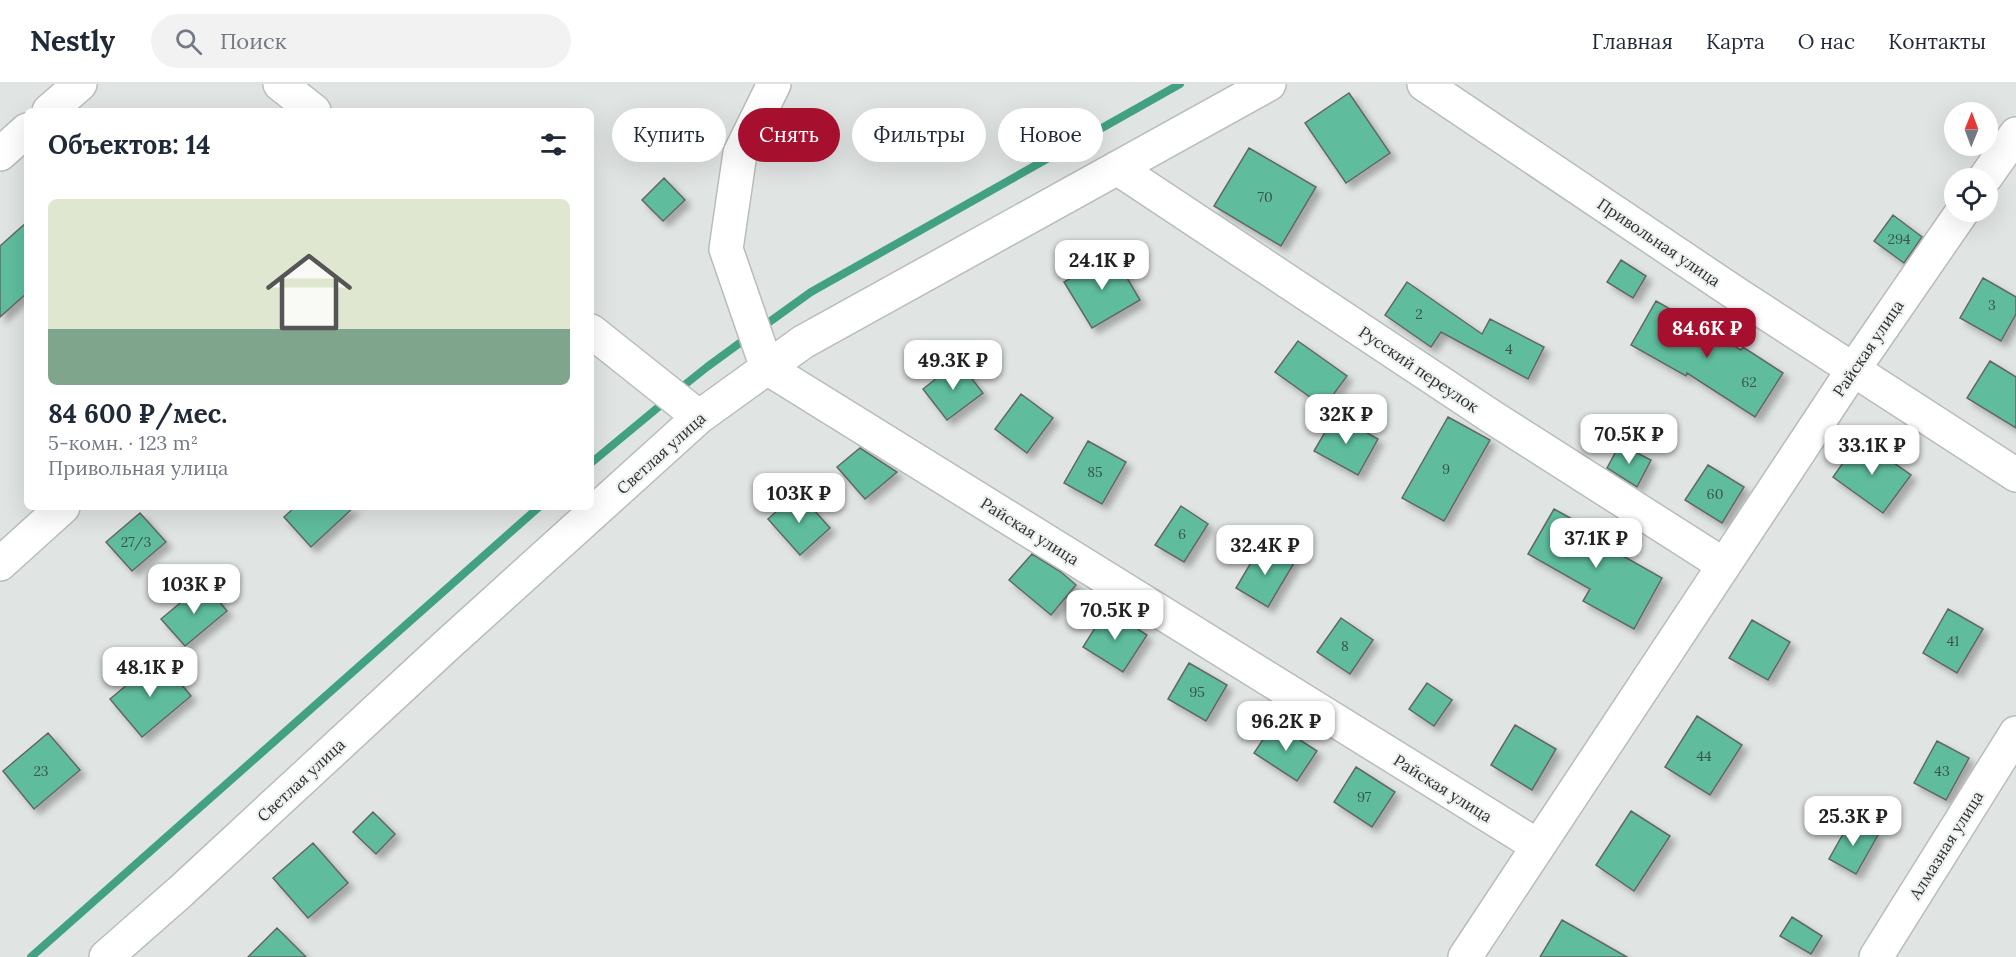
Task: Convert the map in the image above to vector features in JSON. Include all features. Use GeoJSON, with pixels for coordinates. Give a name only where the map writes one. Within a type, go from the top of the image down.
{"type":"FeatureCollection","features":[{"type":"Feature","properties":{"kind":"street"},"geometry":{"type":"LineString","coordinates":[[52,108],[80,84]]}},
{"type":"Feature","properties":{"kind":"street"},"geometry":{"type":"LineString","coordinates":[[280,84],[310,108]]}},
{"type":"Feature","properties":{"kind":"street"},"geometry":{"type":"LineString","coordinates":[[767,368],[726,249],[740,153],[774,84]]}},
{"type":"Feature","properties":{"kind":"street","name":"Светлая улица"},"geometry":{"type":"LineString","coordinates":[[106,957],[699,417],[803,342],[1269,84]]}},
{"type":"Feature","properties":{"kind":"street","name":"Привольная улица"},"geometry":{"type":"LineString","coordinates":[[1424,84],[1735,293],[2016,475]]}},
{"type":"Feature","properties":{"kind":"street"},"geometry":{"type":"LineString","coordinates":[[0,154],[24,133]]}},
{"type":"Feature","properties":{"kind":"street"},"geometry":{"type":"LineString","coordinates":[[1992,168],[2016,134]]}},
{"type":"Feature","properties":{"kind":"street","name":"Русский переулок"},"geometry":{"type":"LineString","coordinates":[[1118,168],[1492,417],[1724,565]]}},
{"type":"Feature","properties":{"kind":"street","name":"Райская улица"},"geometry":{"type":"LineString","coordinates":[[1465,957],[1853,370],[1955,222]]}},
{"type":"Feature","properties":{"kind":"street"},"geometry":{"type":"LineString","coordinates":[[594,333],[699,417]]}},
{"type":"Feature","properties":{"kind":"street","name":"Райская улица"},"geometry":{"type":"LineString","coordinates":[[767,368],[1538,846]]}},
{"type":"Feature","properties":{"kind":"street"},"geometry":{"type":"LineString","coordinates":[[0,564],[60,510]]}},
{"type":"Feature","properties":{"kind":"street","name":"Алмазная улица"},"geometry":{"type":"LineString","coordinates":[[1876,957],[2016,733]]}},
{"type":"Feature","properties":{"kind":"building"},"geometry":{"type":"Polygon","coordinates":[[[1349,93],[1390,153],[1346,183],[1305,123],[1349,93]]]}},
{"type":"Feature","properties":{"kind":"building"},"geometry":{"type":"Polygon","coordinates":[[[1249,148],[1316,187],[1281,246],[1214,206],[1249,148]]]}},
{"type":"Feature","properties":{"kind":"building"},"geometry":{"type":"Polygon","coordinates":[[[664,178],[685,200],[663,221],[642,200],[664,178]]]}},
{"type":"Feature","properties":{"kind":"building"},"geometry":{"type":"Polygon","coordinates":[[[1893,215],[1922,237],[1904,263],[1874,241],[1893,215]]]}},
{"type":"Feature","properties":{"kind":"building"},"geometry":{"type":"Polygon","coordinates":[[[24,225],[24,296],[0,317],[0,246],[24,225]]]}},
{"type":"Feature","properties":{"kind":"building"},"geometry":{"type":"Polygon","coordinates":[[[1113,254],[1140,300],[1092,328],[1064,282],[1113,254]]]}},
{"type":"Feature","properties":{"kind":"building"},"geometry":{"type":"Polygon","coordinates":[[[1621,260],[1646,276],[1633,298],[1607,282],[1621,260]]]}},
{"type":"Feature","properties":{"kind":"building"},"geometry":{"type":"Polygon","coordinates":[[[1983,278],[2016,297],[2016,314],[2001,341],[1960,318],[1983,278]]]}},
{"type":"Feature","properties":{"kind":"building"},"geometry":{"type":"Polygon","coordinates":[[[1407,282],[1482,334],[1490,319],[1544,347],[1528,379],[1441,332],[1431,347],[1385,315],[1407,282]]]}},
{"type":"Feature","properties":{"kind":"building"},"geometry":{"type":"Polygon","coordinates":[[[1656,301],[1741,350],[1743,347],[1783,373],[1755,417],[1687,373],[1686,376],[1631,345],[1656,301]]]}},
{"type":"Feature","properties":{"kind":"building"},"geometry":{"type":"Polygon","coordinates":[[[1298,341],[1347,376],[1324,407],[1275,372],[1298,341]]]}},
{"type":"Feature","properties":{"kind":"building"},"geometry":{"type":"Polygon","coordinates":[[[958,361],[983,393],[947,420],[923,389],[958,361]]]}},
{"type":"Feature","properties":{"kind":"building"},"geometry":{"type":"Polygon","coordinates":[[[1990,361],[2016,377],[2016,428],[1967,398],[1990,361]]]}},
{"type":"Feature","properties":{"kind":"building"},"geometry":{"type":"Polygon","coordinates":[[[1021,394],[1053,418],[1027,453],[995,429],[1021,394]]]}},
{"type":"Feature","properties":{"kind":"building"},"geometry":{"type":"Polygon","coordinates":[[[1335,415],[1378,439],[1358,475],[1314,451],[1335,415]]]}},
{"type":"Feature","properties":{"kind":"building"},"geometry":{"type":"Polygon","coordinates":[[[1448,417],[1490,440],[1444,521],[1402,498],[1448,417]]]}},
{"type":"Feature","properties":{"kind":"building"},"geometry":{"type":"Polygon","coordinates":[[[1860,439],[1911,475],[1883,513],[1833,477],[1860,439]]]}},
{"type":"Feature","properties":{"kind":"building"},"geometry":{"type":"Polygon","coordinates":[[[1088,441],[1126,462],[1102,504],[1064,483],[1088,441]]]}},
{"type":"Feature","properties":{"kind":"building"},"geometry":{"type":"Polygon","coordinates":[[[1620,444],[1651,460],[1637,487],[1607,468],[1620,444]]]}},
{"type":"Feature","properties":{"kind":"building"},"geometry":{"type":"Polygon","coordinates":[[[860,448],[897,472],[865,499],[837,467],[860,448]]]}},
{"type":"Feature","properties":{"kind":"building"},"geometry":{"type":"Polygon","coordinates":[[[1708,465],[1744,487],[1722,523],[1685,500],[1708,465]]]}},
{"type":"Feature","properties":{"kind":"building"},"geometry":{"type":"Polygon","coordinates":[[[798,492],[830,528],[800,555],[768,519],[798,492]]]}},
{"type":"Feature","properties":{"kind":"building"},"geometry":{"type":"Polygon","coordinates":[[[1181,506],[1208,524],[1184,562],[1155,545],[1181,506]]]}},
{"type":"Feature","properties":{"kind":"building"},"geometry":{"type":"Polygon","coordinates":[[[1554,509],[1590,529],[1586,535],[1662,578],[1634,629],[1583,601],[1590,589],[1528,554],[1554,509]]]}},
{"type":"Feature","properties":{"kind":"building"},"geometry":{"type":"Polygon","coordinates":[[[292,510],[351,510],[311,547],[284,517],[292,510]]]}},
{"type":"Feature","properties":{"kind":"building"},"geometry":{"type":"Polygon","coordinates":[[[140,513],[166,542],[132,571],[106,542],[140,513]]]}},
{"type":"Feature","properties":{"kind":"building"},"geometry":{"type":"Polygon","coordinates":[[[1262,544],[1294,563],[1268,607],[1236,588],[1262,544]]]}},
{"type":"Feature","properties":{"kind":"building"},"geometry":{"type":"Polygon","coordinates":[[[1032,554],[1061,572],[1076,585],[1051,615],[1009,580],[1032,554]]]}},
{"type":"Feature","properties":{"kind":"building"},"geometry":{"type":"Polygon","coordinates":[[[204,583],[227,611],[185,646],[161,619],[204,583]]]}},
{"type":"Feature","properties":{"kind":"building"},"geometry":{"type":"Polygon","coordinates":[[[1107,609],[1147,635],[1123,672],[1083,647],[1107,609]]]}},
{"type":"Feature","properties":{"kind":"building"},"geometry":{"type":"Polygon","coordinates":[[[1948,609],[1983,629],[1957,673],[1923,653],[1948,609]]]}},
{"type":"Feature","properties":{"kind":"building"},"geometry":{"type":"Polygon","coordinates":[[[1341,618],[1373,640],[1350,674],[1317,652],[1341,618]]]}},
{"type":"Feature","properties":{"kind":"building"},"geometry":{"type":"Polygon","coordinates":[[[1752,620],[1790,642],[1768,680],[1729,658],[1752,620]]]}},
{"type":"Feature","properties":{"kind":"building"},"geometry":{"type":"Polygon","coordinates":[[[159,658],[191,696],[142,737],[110,699],[159,658]]]}},
{"type":"Feature","properties":{"kind":"building"},"geometry":{"type":"Polygon","coordinates":[[[1189,663],[1227,685],[1206,721],[1168,699],[1189,663]]]}},
{"type":"Feature","properties":{"kind":"building"},"geometry":{"type":"Polygon","coordinates":[[[1427,683],[1452,700],[1434,726],[1409,709],[1427,683]]]}},
{"type":"Feature","properties":{"kind":"building"},"geometry":{"type":"Polygon","coordinates":[[[1697,716],[1742,745],[1710,795],[1665,767],[1697,716]]]}},
{"type":"Feature","properties":{"kind":"building"},"geometry":{"type":"Polygon","coordinates":[[[1274,723],[1317,751],[1297,781],[1254,753],[1274,723]]]}},
{"type":"Feature","properties":{"kind":"building"},"geometry":{"type":"Polygon","coordinates":[[[1515,725],[1556,749],[1532,790],[1491,765],[1515,725]]]}},
{"type":"Feature","properties":{"kind":"building"},"geometry":{"type":"Polygon","coordinates":[[[48,733],[80,770],[34,809],[3,771],[48,733]]]}},
{"type":"Feature","properties":{"kind":"building"},"geometry":{"type":"Polygon","coordinates":[[[1937,741],[1969,758],[1946,800],[1914,783],[1937,741]]]}},
{"type":"Feature","properties":{"kind":"building"},"geometry":{"type":"Polygon","coordinates":[[[1356,767],[1395,792],[1372,827],[1334,802],[1356,767]]]}},
{"type":"Feature","properties":{"kind":"building"},"geometry":{"type":"Polygon","coordinates":[[[1631,811],[1670,836],[1634,891],[1596,865],[1631,811]]]}},
{"type":"Feature","properties":{"kind":"building"},"geometry":{"type":"Polygon","coordinates":[[[373,812],[395,834],[376,854],[353,832],[373,812]]]}},
{"type":"Feature","properties":{"kind":"building"},"geometry":{"type":"Polygon","coordinates":[[[1851,820],[1878,835],[1856,874],[1829,859],[1851,820]]]}},
{"type":"Feature","properties":{"kind":"building"},"geometry":{"type":"Polygon","coordinates":[[[313,843],[348,883],[308,918],[273,878],[313,843]]]}},
{"type":"Feature","properties":{"kind":"building"},"geometry":{"type":"Polygon","coordinates":[[[1792,917],[1822,936],[1811,954],[1780,936],[1792,917]]]}},
{"type":"Feature","properties":{"kind":"building"},"geometry":{"type":"Polygon","coordinates":[[[1562,920],[1627,957],[1540,957],[1562,920]]]}},
{"type":"Feature","properties":{"kind":"building"},"geometry":{"type":"Polygon","coordinates":[[[277,928],[306,957],[248,957],[277,928]]]}},
{"type":"Feature","properties":{"kind":"waterway"},"geometry":{"type":"LineString","coordinates":[[761,328],[811,292],[1180,84]]}},
{"type":"Feature","properties":{"kind":"waterway"},"geometry":{"type":"LineString","coordinates":[[677,391],[748,337]]}},
{"type":"Feature","properties":{"kind":"waterway"},"geometry":{"type":"LineString","coordinates":[[594,461],[667,400]]}},
{"type":"Feature","properties":{"kind":"waterway"},"geometry":{"type":"LineString","coordinates":[[31,957],[536,510]]}}]}
